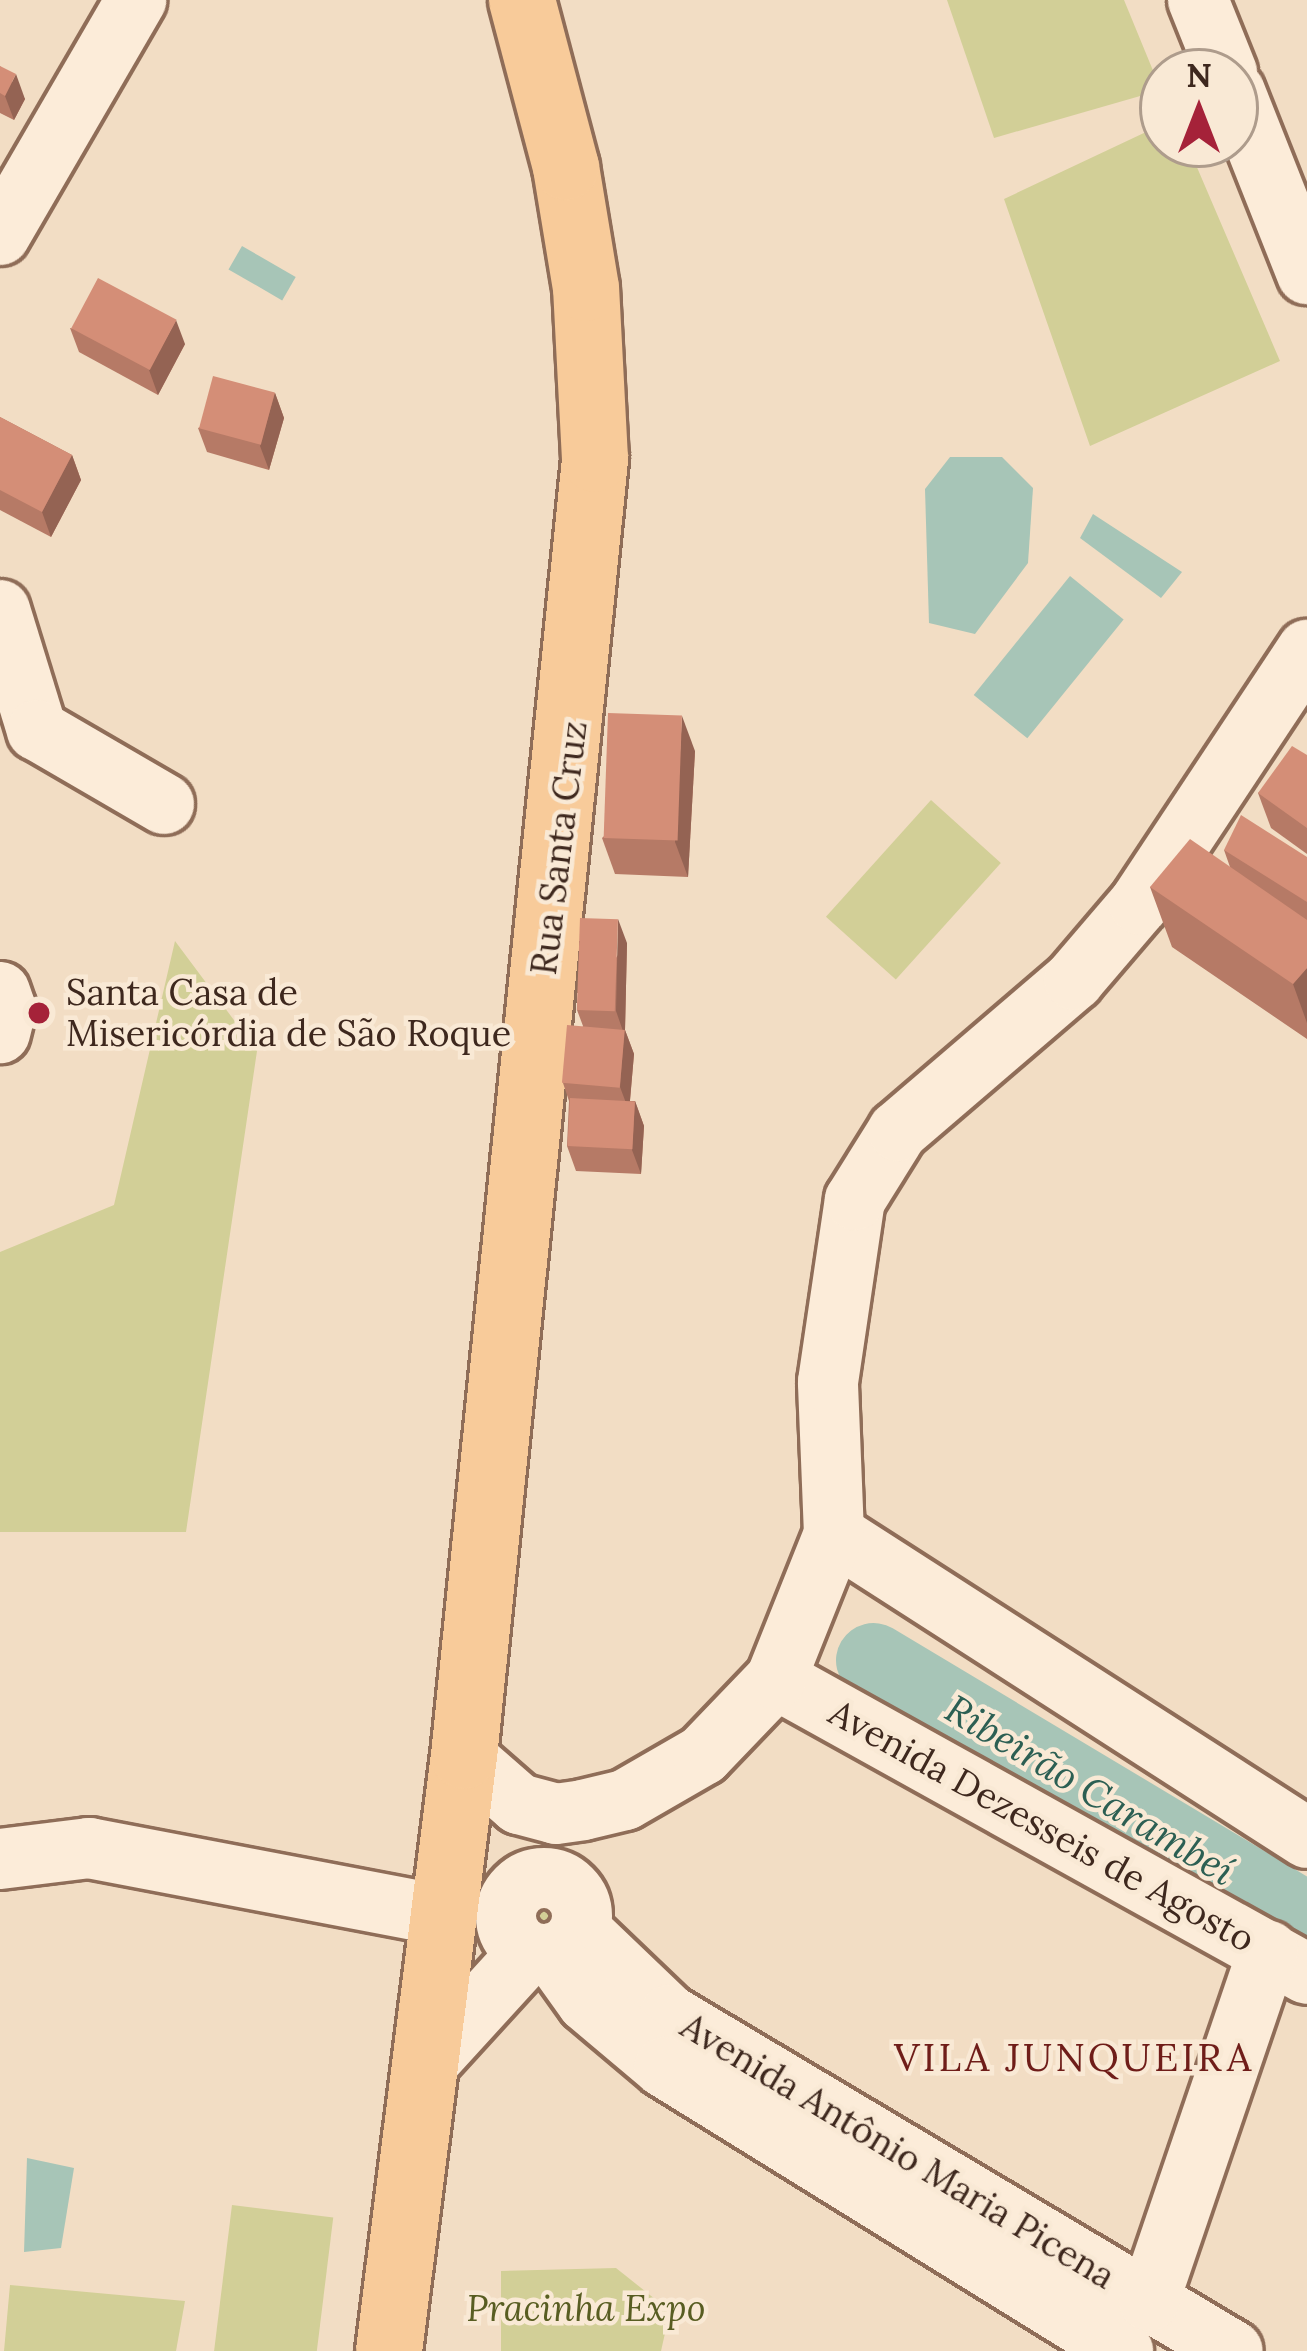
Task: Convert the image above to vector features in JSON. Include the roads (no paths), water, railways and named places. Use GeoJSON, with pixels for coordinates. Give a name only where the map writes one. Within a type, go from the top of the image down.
{"type":"FeatureCollection","features":[{"type":"Feature","properties":{"kind":"main road","name":"Rua Santa Cruz"},"geometry":{"type":"LineString","coordinates":[[389,2351],[464,1756],[596,459],[580,248],[523,0]]}},
{"type":"Feature","properties":{"kind":"street"},"geometry":{"type":"LineString","coordinates":[[0,235],[136,0]]}},
{"type":"Feature","properties":{"kind":"street"},"geometry":{"type":"LineString","coordinates":[[1198,0],[1217,48]]}},
{"type":"Feature","properties":{"kind":"street"},"geometry":{"type":"LineString","coordinates":[[1259,153],[1307,274]]}},
{"type":"Feature","properties":{"kind":"street"},"geometry":{"type":"LineString","coordinates":[[0,610],[38,730],[164,804]]}},
{"type":"Feature","properties":{"kind":"street"},"geometry":{"type":"LineString","coordinates":[[464,1756],[519,1804],[556,1814],[625,1800],[703,1755],[776,1679],[835,1534],[828,1382],[855,1200],[898,1131],[1074,980],[1139,904],[1307,650]]}},
{"type":"Feature","properties":{"kind":"street"},"geometry":{"type":"LineString","coordinates":[[0,992],[0,1034]]}},
{"type":"Feature","properties":{"kind":"street"},"geometry":{"type":"LineString","coordinates":[[835,1534],[1307,1838]]}},
{"type":"Feature","properties":{"kind":"street","name":"Avenida Dezesseis de Agosto"},"geometry":{"type":"LineString","coordinates":[[776,1679],[1287,1962]]}},
{"type":"Feature","properties":{"kind":"street","name":"Avenida Antônio Maria Picena"},"geometry":{"type":"LineString","coordinates":[[556,1814],[546,1878],[514,1892],[505,1914],[511,1937],[554,1945],[587,2002],[664,2067],[1136,2326],[1233,2351]]}},
{"type":"Feature","properties":{"kind":"street"},"geometry":{"type":"LineString","coordinates":[[0,1859],[28,1849],[89,1848],[441,1915]]}},
{"type":"Feature","properties":{"kind":"street"},"geometry":{"type":"LineString","coordinates":[[425,2066],[554,1945]]}},
{"type":"Feature","properties":{"kind":"street"},"geometry":{"type":"LineString","coordinates":[[1136,2326],[1287,1962]]}},
{"type":"Feature","properties":{"kind":"waterway","name":"Ribeirão Carambeí"},"geometry":{"type":"LineString","coordinates":[[873,1660],[1307,1920]]}},
{"type":"Feature","properties":{"kind":"place","name":"Santa Casa de Misericórdia de São Roque"},"geometry":{"type":"Point","coordinates":[39,1013]}},
{"type":"Feature","properties":{"kind":"district","name":"VILA JUNQUEIRA"},"geometry":{"type":"Point","coordinates":[1074,2057]}},
{"type":"Feature","properties":{"kind":"park label","name":"Pracinha Expo"},"geometry":{"type":"Point","coordinates":[586,2309]}}]}
